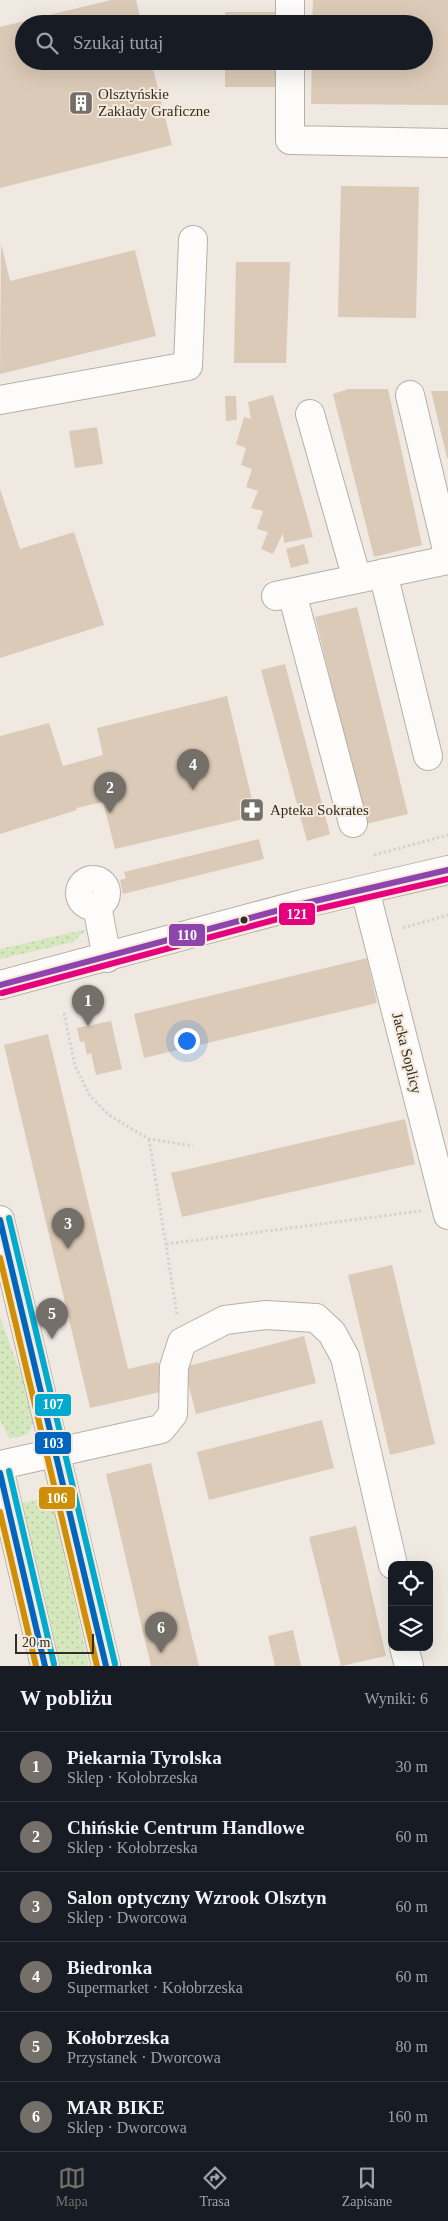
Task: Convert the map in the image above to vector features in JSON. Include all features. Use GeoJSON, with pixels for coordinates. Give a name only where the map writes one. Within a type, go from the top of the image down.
{"type":"FeatureCollection","features":[{"type":"Feature","properties":{"kind":"street"},"geometry":{"type":"LineString","coordinates":[[290,0],[290,15]]}},
{"type":"Feature","properties":{"kind":"street"},"geometry":{"type":"LineString","coordinates":[[290,70],[290,140],[448,143]]}},
{"type":"Feature","properties":{"kind":"street"},"geometry":{"type":"LineString","coordinates":[[0,400],[188,366],[193,240]]}},
{"type":"Feature","properties":{"kind":"street"},"geometry":{"type":"LineString","coordinates":[[410,395],[448,554]]}},
{"type":"Feature","properties":{"kind":"street"},"geometry":{"type":"LineString","coordinates":[[310,414],[357,579]]}},
{"type":"Feature","properties":{"kind":"street"},"geometry":{"type":"LineString","coordinates":[[353,823],[283,595],[448,560]]}},
{"type":"Feature","properties":{"kind":"street"},"geometry":{"type":"LineString","coordinates":[[383,573],[428,756]]}},
{"type":"Feature","properties":{"kind":"street"},"geometry":{"type":"LineString","coordinates":[[0,986],[302,904],[448,870]]}},
{"type":"Feature","properties":{"kind":"street","name":"Jacka Soplicy"},"geometry":{"type":"LineString","coordinates":[[365,890],[447,1210]]}},
{"type":"Feature","properties":{"kind":"street"},"geometry":{"type":"LineString","coordinates":[[97,906],[106,958]]}},
{"type":"Feature","properties":{"kind":"street"},"geometry":{"type":"LineString","coordinates":[[0,1220],[106,1666]]}},
{"type":"Feature","properties":{"kind":"street"},"geometry":{"type":"LineString","coordinates":[[0,1465],[161,1429],[173,1414],[174,1367],[182,1342],[225,1320],[266,1315],[316,1318],[332,1334],[345,1357],[393,1561]]}},
{"type":"Feature","properties":{"kind":"street"},"geometry":{"type":"LineString","coordinates":[[0,1473],[45,1666]]}},
{"type":"Feature","properties":{"kind":"street"},"geometry":{"type":"LineString","coordinates":[[405,1651],[409,1666]]}},
{"type":"Feature","properties":{"kind":"path"},"geometry":{"type":"LineString","coordinates":[[374,854],[448,835]]}},
{"type":"Feature","properties":{"kind":"path"},"geometry":{"type":"LineString","coordinates":[[401,928],[448,915]]}},
{"type":"Feature","properties":{"kind":"path"},"geometry":{"type":"LineString","coordinates":[[64,1013],[75,1066],[90,1096],[109,1115],[149,1139],[193,1146]]}},
{"type":"Feature","properties":{"kind":"path"},"geometry":{"type":"LineString","coordinates":[[149,1139],[182,1342]]}},
{"type":"Feature","properties":{"kind":"path"},"geometry":{"type":"LineString","coordinates":[[166,1244],[447,1210]]}},
{"type":"Feature","properties":{"kind":"green space"},"geometry":{"type":"Polygon","coordinates":[[[87,929],[73,942],[0,959],[0,949],[87,929]]]}},
{"type":"Feature","properties":{"kind":"green space"},"geometry":{"type":"Polygon","coordinates":[[[0,1317],[21,1375],[33,1423],[29,1433],[20,1437],[9,1438],[0,1420],[0,1317]]]}},
{"type":"Feature","properties":{"kind":"green space"},"geometry":{"type":"Polygon","coordinates":[[[51,1497],[89,1666],[61,1666],[22,1503],[51,1497]]]}},
{"type":"Feature","properties":{"kind":"building","name":"Olsztyńskie Zakłady Graficzne"},"geometry":{"type":"Polygon","coordinates":[[[111,0],[136,0],[140,15],[49,15],[111,0]]]}},
{"type":"Feature","properties":{"kind":"building"},"geometry":{"type":"Polygon","coordinates":[[[313,0],[448,0],[448,105],[311,104],[312,70],[433,70],[433,15],[312,15],[313,0]]]}},
{"type":"Feature","properties":{"kind":"building"},"geometry":{"type":"Polygon","coordinates":[[[225,12],[278,12],[278,15],[225,15],[225,12]]]}},
{"type":"Feature","properties":{"kind":"building","name":"Olsztyńskie Zakłady Graficzne"},"geometry":{"type":"Polygon","coordinates":[[[15,23],[15,70],[153,70],[172,145],[0,188],[0,27],[15,23]]]}},
{"type":"Feature","properties":{"kind":"building"},"geometry":{"type":"Polygon","coordinates":[[[225,70],[278,70],[278,87],[225,87],[225,70]]]}},
{"type":"Feature","properties":{"kind":"building"},"geometry":{"type":"Polygon","coordinates":[[[341,186],[419,187],[416,318],[338,317],[341,186]]]}},
{"type":"Feature","properties":{"kind":"building"},"geometry":{"type":"Polygon","coordinates":[[[1,243],[10,281],[135,250],[156,336],[0,374],[1,243]]]}},
{"type":"Feature","properties":{"kind":"building"},"geometry":{"type":"Polygon","coordinates":[[[236,262],[290,262],[286,363],[234,363],[236,262]]]}},
{"type":"Feature","properties":{"kind":"building"},"geometry":{"type":"Polygon","coordinates":[[[348,389],[388,389],[422,545],[374,557],[333,394],[348,389]]]}},
{"type":"Feature","properties":{"kind":"building"},"geometry":{"type":"Polygon","coordinates":[[[431,391],[448,391],[448,458],[447,458],[431,391]]]}},
{"type":"Feature","properties":{"kind":"building"},"geometry":{"type":"Polygon","coordinates":[[[273,395],[313,537],[284,543],[283,533],[273,554],[261,549],[268,532],[257,529],[263,511],[251,508],[258,491],[246,487],[252,469],[241,465],[246,448],[236,444],[244,417],[251,419],[248,402],[273,395]]]}},
{"type":"Feature","properties":{"kind":"building"},"geometry":{"type":"Polygon","coordinates":[[[225,396],[236,396],[237,420],[226,421],[225,396]]]}},
{"type":"Feature","properties":{"kind":"building"},"geometry":{"type":"Polygon","coordinates":[[[97,427],[103,464],[75,468],[69,431],[97,427]]]}},
{"type":"Feature","properties":{"kind":"building"},"geometry":{"type":"Polygon","coordinates":[[[0,489],[20,549],[74,532],[104,625],[0,658],[0,489]]]}},
{"type":"Feature","properties":{"kind":"building"},"geometry":{"type":"Polygon","coordinates":[[[304,544],[309,563],[291,568],[286,549],[304,544]]]}},
{"type":"Feature","properties":{"kind":"building"},"geometry":{"type":"Polygon","coordinates":[[[357,607],[408,814],[366,824],[315,617],[357,607]]]}},
{"type":"Feature","properties":{"kind":"building"},"geometry":{"type":"Polygon","coordinates":[[[285,664],[330,834],[307,841],[261,670],[285,664]]]}},
{"type":"Feature","properties":{"kind":"building"},"geometry":{"type":"Polygon","coordinates":[[[227,696],[256,816],[115,849],[103,802],[76,808],[77,810],[0,834],[0,736],[49,723],[63,766],[103,755],[97,728],[227,696]]]}},
{"type":"Feature","properties":{"kind":"building"},"geometry":{"type":"Polygon","coordinates":[[[259,839],[264,859],[123,894],[120,880],[126,878],[124,872],[259,839]]]}},
{"type":"Feature","properties":{"kind":"building"},"geometry":{"type":"Polygon","coordinates":[[[367,958],[377,1003],[144,1058],[134,1014],[367,958]]]}},
{"type":"Feature","properties":{"kind":"building"},"geometry":{"type":"Polygon","coordinates":[[[111,1021],[122,1069],[96,1075],[91,1053],[87,1055],[84,1041],[80,1042],[77,1028],[111,1021]]]}},
{"type":"Feature","properties":{"kind":"building"},"geometry":{"type":"Polygon","coordinates":[[[48,1034],[128,1369],[158,1362],[165,1391],[90,1408],[4,1045],[48,1034]]]}},
{"type":"Feature","properties":{"kind":"building"},"geometry":{"type":"Polygon","coordinates":[[[405,1119],[415,1164],[182,1217],[171,1173],[405,1119]]]}},
{"type":"Feature","properties":{"kind":"building"},"geometry":{"type":"Polygon","coordinates":[[[392,1265],[435,1444],[390,1455],[348,1275],[392,1265]]]}},
{"type":"Feature","properties":{"kind":"building"},"geometry":{"type":"Polygon","coordinates":[[[304,1336],[316,1383],[196,1414],[184,1367],[304,1336]]]}},
{"type":"Feature","properties":{"kind":"building"},"geometry":{"type":"Polygon","coordinates":[[[322,1420],[334,1468],[209,1500],[197,1452],[322,1420]]]}},
{"type":"Feature","properties":{"kind":"building"},"geometry":{"type":"Polygon","coordinates":[[[151,1463],[199,1666],[151,1666],[106,1474],[151,1463]]]}},
{"type":"Feature","properties":{"kind":"building"},"geometry":{"type":"Polygon","coordinates":[[[356,1526],[386,1656],[341,1666],[309,1537],[356,1526]]]}},
{"type":"Feature","properties":{"kind":"building"},"geometry":{"type":"Polygon","coordinates":[[[293,1630],[301,1666],[275,1666],[268,1636],[293,1630]]]}},
{"type":"Feature","properties":{"kind":"transit line","name":"110"},"geometry":{"type":"LineString","coordinates":[[0,985],[302,904],[448,870]]}},
{"type":"Feature","properties":{"kind":"transit line","name":"121"},"geometry":{"type":"LineString","coordinates":[[2,993],[304,912],[448,879]]}},
{"type":"Feature","properties":{"kind":"transit line","name":"107"},"geometry":{"type":"LineString","coordinates":[[9,1218],[115,1664]]}},
{"type":"Feature","properties":{"kind":"transit line","name":"103"},"geometry":{"type":"LineString","coordinates":[[0,1220],[106,1666]]}},
{"type":"Feature","properties":{"kind":"transit line","name":"106"},"geometry":{"type":"LineString","coordinates":[[0,1258],[97,1666]]}},
{"type":"Feature","properties":{"kind":"transit line","name":"107"},"geometry":{"type":"LineString","coordinates":[[9,1471],[54,1664]]}},
{"type":"Feature","properties":{"kind":"transit line","name":"103"},"geometry":{"type":"LineString","coordinates":[[0,1473],[45,1666]]}},
{"type":"Feature","properties":{"kind":"transit line","name":"106"},"geometry":{"type":"LineString","coordinates":[[0,1512],[36,1666]]}},
{"type":"Feature","properties":{"kind":"place","name":"Olsztyńskie Zakłady Graficzne"},"geometry":{"type":"Point","coordinates":[81,103]}},
{"type":"Feature","properties":{"kind":"place","name":"Biedronka"},"geometry":{"type":"Point","coordinates":[193,790]}},
{"type":"Feature","properties":{"kind":"place","name":"Apteka Sokrates"},"geometry":{"type":"Point","coordinates":[252,810]}},
{"type":"Feature","properties":{"kind":"place","name":"Chińskie Centrum Handlowe"},"geometry":{"type":"Point","coordinates":[110,813]}},
{"type":"Feature","properties":{"kind":"place","name":"Piekarnia Tyrolska"},"geometry":{"type":"Point","coordinates":[88,1026]}},
{"type":"Feature","properties":{"kind":"place","name":"Salon optyczny Wzrook Olsztyn"},"geometry":{"type":"Point","coordinates":[68,1249]}},
{"type":"Feature","properties":{"kind":"place","name":"Kołobrzeska"},"geometry":{"type":"Point","coordinates":[52,1339]}},
{"type":"Feature","properties":{"kind":"place","name":"MAR BIKE"},"geometry":{"type":"Point","coordinates":[161,1653]}}]}
